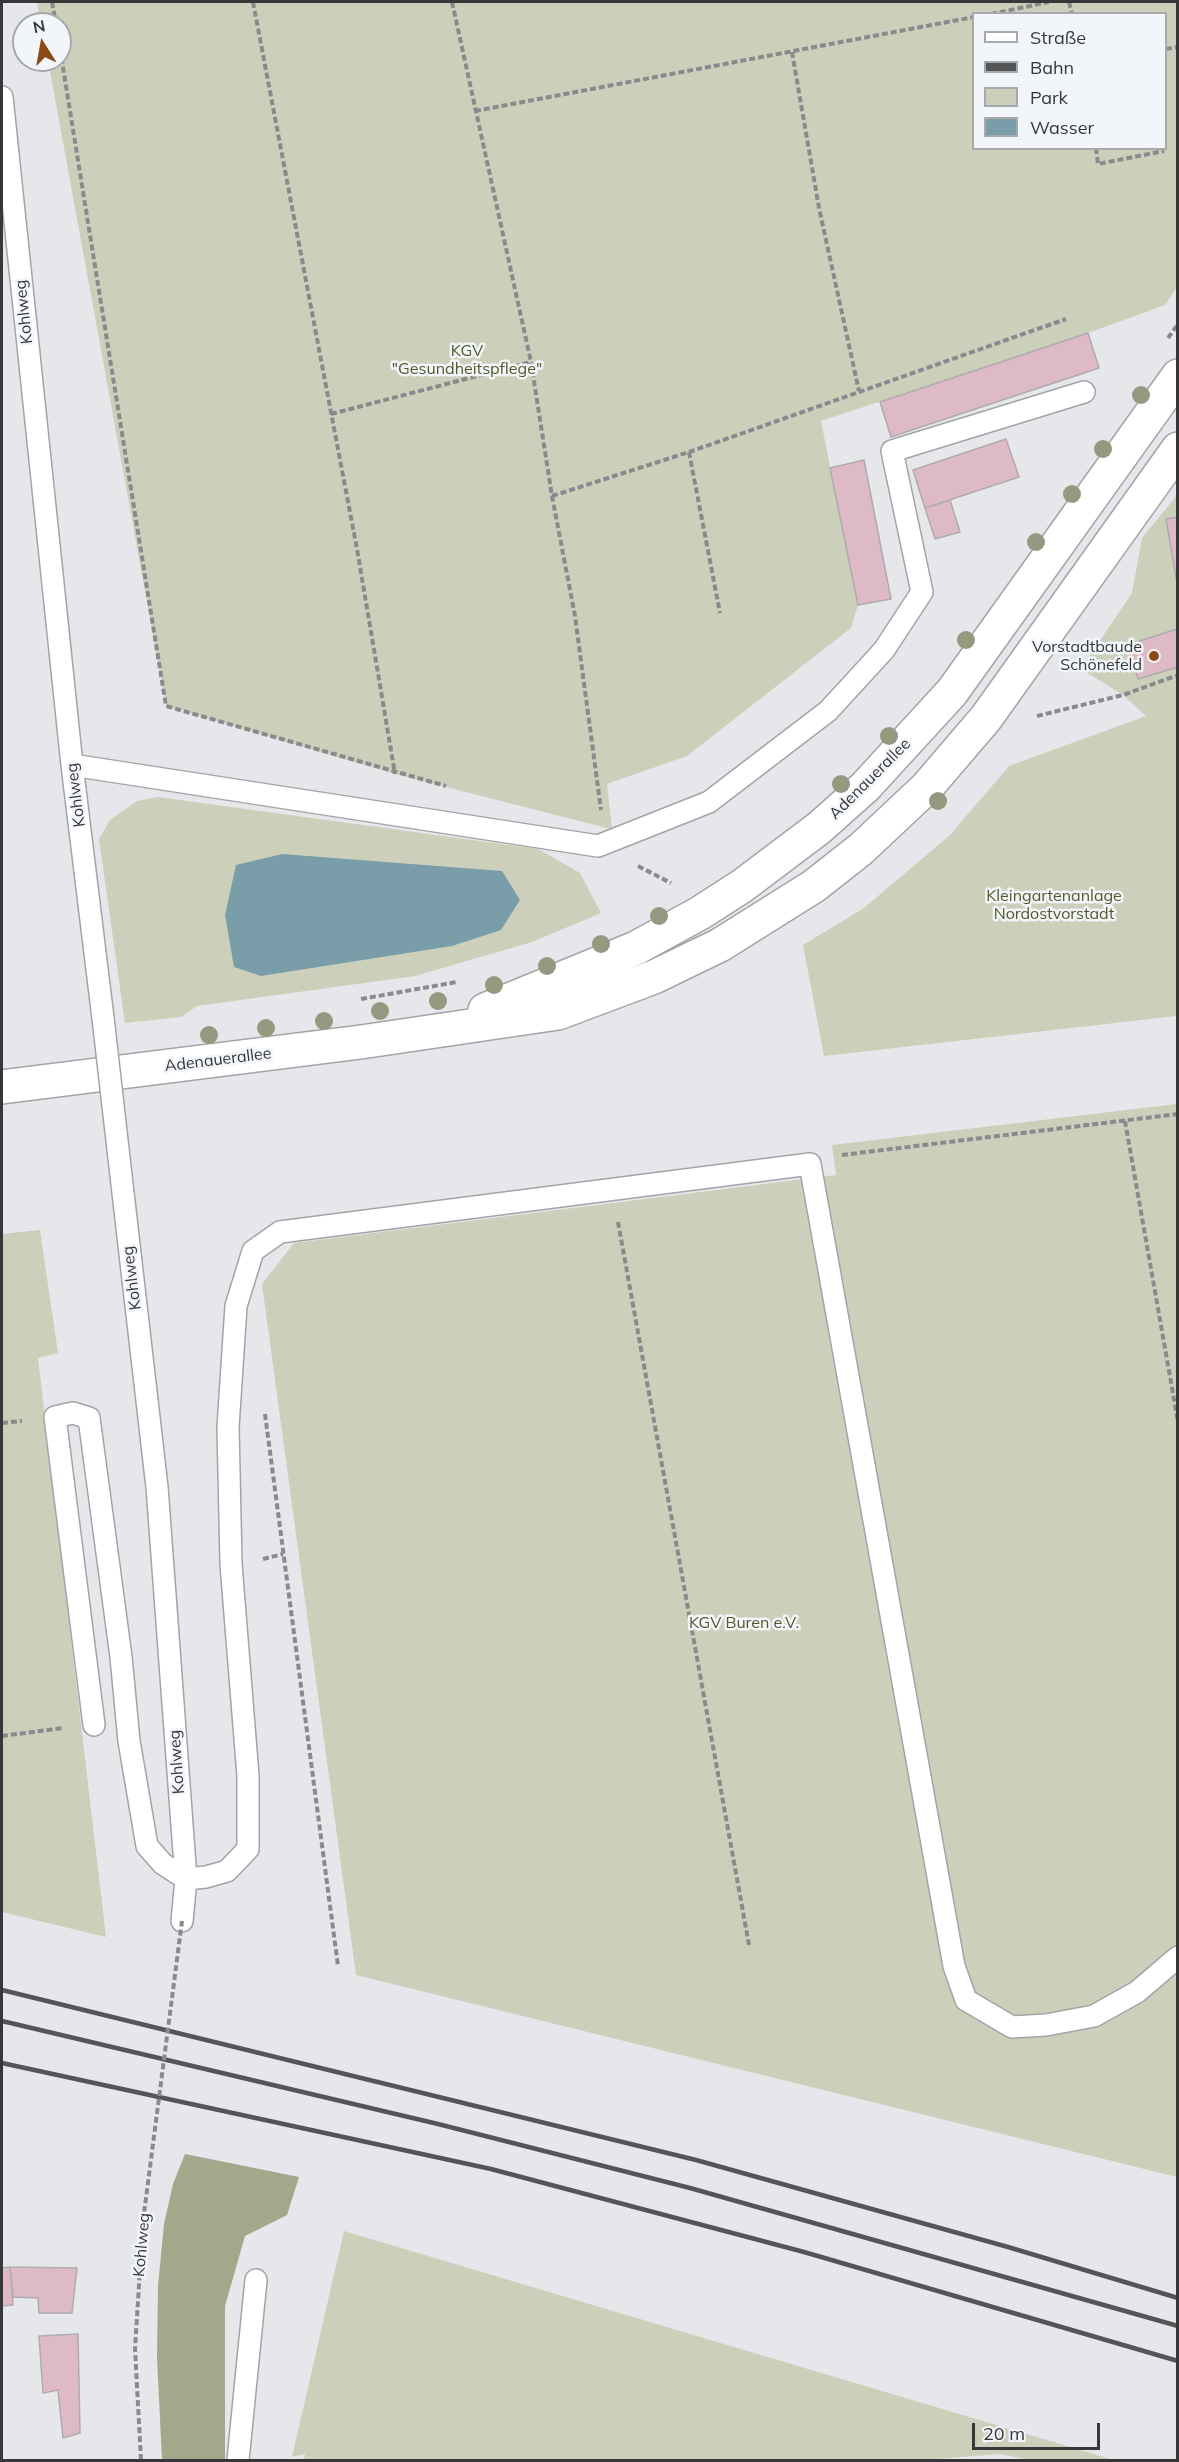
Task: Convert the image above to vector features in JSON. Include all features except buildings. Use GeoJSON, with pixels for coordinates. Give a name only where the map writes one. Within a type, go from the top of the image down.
{"type":"FeatureCollection","features":[{"type":"Feature","properties":{"kind":"main road","name":"Adenauerallee"},"geometry":{"type":"LineString","coordinates":[[434,1030],[636,948],[700,913],[819,828],[865,787],[952,692],[1178,376]]}},
{"type":"Feature","properties":{"kind":"main road","name":"Adenauerallee"},"geometry":{"type":"LineString","coordinates":[[2,1087],[361,1042],[558,1013],[654,977],[720,945],[824,879],[861,849],[927,787],[986,718],[1178,449]]}},
{"type":"Feature","properties":{"kind":"lane","name":"Kohlweg"},"geometry":{"type":"LineString","coordinates":[[2,97],[72,765],[157,1487],[186,1879],[182,1921]]}},
{"type":"Feature","properties":{"kind":"lane"},"geometry":{"type":"LineString","coordinates":[[72,765],[598,846],[709,802],[828,711],[884,650],[922,592],[892,451],[1084,392]]}},
{"type":"Feature","properties":{"kind":"lane"},"geometry":{"type":"LineString","coordinates":[[94,1725],[55,1417],[73,1413],[89,1418],[121,1657],[129,1741],[147,1846],[163,1864],[186,1879],[206,1877],[227,1871],[248,1850],[248,1776],[231,1564],[228,1427],[236,1306],[253,1251],[280,1232],[810,1164],[954,1966],[966,2000],[1012,2027],[1046,2025],[1094,2016],[1137,1992],[1178,1957]]}},
{"type":"Feature","properties":{"kind":"lane"},"geometry":{"type":"LineString","coordinates":[[238,2460],[256,2280]]}},
{"type":"Feature","properties":{"kind":"path"},"geometry":{"type":"LineString","coordinates":[[254,2],[396,774]]}},
{"type":"Feature","properties":{"kind":"path"},"geometry":{"type":"LineString","coordinates":[[452,2],[531,362],[574,616],[601,815]]}},
{"type":"Feature","properties":{"kind":"path"},"geometry":{"type":"LineString","coordinates":[[1001,12],[1051,2]]}},
{"type":"Feature","properties":{"kind":"path"},"geometry":{"type":"LineString","coordinates":[[475,111],[972,17]]}},
{"type":"Feature","properties":{"kind":"path"},"geometry":{"type":"LineString","coordinates":[[792,52],[819,208],[859,391]]}},
{"type":"Feature","properties":{"kind":"path"},"geometry":{"type":"LineString","coordinates":[[64,72],[166,706],[396,774],[453,788]]}},
{"type":"Feature","properties":{"kind":"path"},"geometry":{"type":"LineString","coordinates":[[1096,150],[1098,164],[1164,151]]}},
{"type":"Feature","properties":{"kind":"path"},"geometry":{"type":"LineString","coordinates":[[552,496],[689,452],[1066,319]]}},
{"type":"Feature","properties":{"kind":"path"},"geometry":{"type":"LineString","coordinates":[[331,414],[531,362]]}},
{"type":"Feature","properties":{"kind":"path"},"geometry":{"type":"LineString","coordinates":[[689,452],[720,613]]}},
{"type":"Feature","properties":{"kind":"path"},"geometry":{"type":"LineString","coordinates":[[1026,719],[1123,695],[1178,675]]}},
{"type":"Feature","properties":{"kind":"path"},"geometry":{"type":"LineString","coordinates":[[834,1156],[1178,1114]]}},
{"type":"Feature","properties":{"kind":"path"},"geometry":{"type":"LineString","coordinates":[[1125,1121],[1178,1422]]}},
{"type":"Feature","properties":{"kind":"path"},"geometry":{"type":"LineString","coordinates":[[612,1188],[749,1944]]}},
{"type":"Feature","properties":{"kind":"path"},"geometry":{"type":"LineString","coordinates":[[263,1403],[338,1966]]}},
{"type":"Feature","properties":{"kind":"path"},"geometry":{"type":"LineString","coordinates":[[2,1736],[94,1725]]}},
{"type":"Feature","properties":{"kind":"path","name":"Kohlweg"},"geometry":{"type":"LineString","coordinates":[[141,2460],[135,2349],[143,2221],[182,1921]]}},
{"type":"Feature","properties":{"kind":"green space","name":"KGV \"Gesundheitspflege\""},"geometry":{"type":"Polygon","coordinates":[[[37,2],[1177,2],[1177,287],[1165,305],[1088,333],[821,421],[858,605],[851,628],[687,756],[607,784],[612,829],[395,774],[166,706],[50,72],[72,72],[72,12],[39,12],[37,2]]]}},
{"type":"Feature","properties":{"kind":"green space","name":"Kleingartenanlage Nordostvorstadt"},"geometry":{"type":"Polygon","coordinates":[[[1177,495],[1177,1016],[824,1056],[803,945],[864,908],[950,835],[1009,766],[1146,716],[1123,695],[1081,669],[1132,593],[1142,538],[1177,495]]]}},
{"type":"Feature","properties":{"kind":"green space"},"geometry":{"type":"Polygon","coordinates":[[[158,797],[538,849],[580,873],[601,913],[532,942],[415,976],[197,1006],[181,1017],[125,1023],[99,839],[110,820],[137,801],[158,797]]]}},
{"type":"Feature","properties":{"kind":"green space","name":"KGV Buren e.V."},"geometry":{"type":"Polygon","coordinates":[[[1177,1104],[1177,2177],[356,1975],[262,1284],[294,1243],[836,1175],[832,1145],[1177,1104]]]}},
{"type":"Feature","properties":{"kind":"green space"},"geometry":{"type":"Polygon","coordinates":[[[40,1230],[58,1353],[38,1358],[106,1937],[2,1912],[2,1234],[40,1230]]]}},
{"type":"Feature","properties":{"kind":"green space"},"geometry":{"type":"Polygon","coordinates":[[[185,2154],[299,2177],[287,2215],[245,2236],[225,2306],[225,2460],[162,2460],[157,2357],[158,2286],[164,2224],[173,2184],[185,2154]]]}},
{"type":"Feature","properties":{"kind":"green space"},"geometry":{"type":"Polygon","coordinates":[[[344,2231],[1114,2460],[1030,2460],[1000,2454],[926,2460],[304,2460],[305,2454],[292,2457],[344,2231]]]}},
{"type":"Feature","properties":{"kind":"water"},"geometry":{"type":"Polygon","coordinates":[[[282,854],[502,871],[520,900],[501,930],[452,946],[261,976],[234,967],[225,915],[236,865],[282,854]]]}},
{"type":"Feature","properties":{"kind":"railway"},"geometry":{"type":"LineString","coordinates":[[2,1990],[696,2160],[1008,2247],[1178,2298]]}},
{"type":"Feature","properties":{"kind":"railway"},"geometry":{"type":"LineString","coordinates":[[2,2021],[438,2124],[690,2188],[1178,2326]]}},
{"type":"Feature","properties":{"kind":"railway"},"geometry":{"type":"LineString","coordinates":[[2,2063],[491,2169],[804,2252],[1178,2361]]}},
{"type":"Feature","properties":{"kind":"place","name":"Vorstadtbaude Schönefeld"},"geometry":{"type":"Point","coordinates":[1154,656]}}]}
